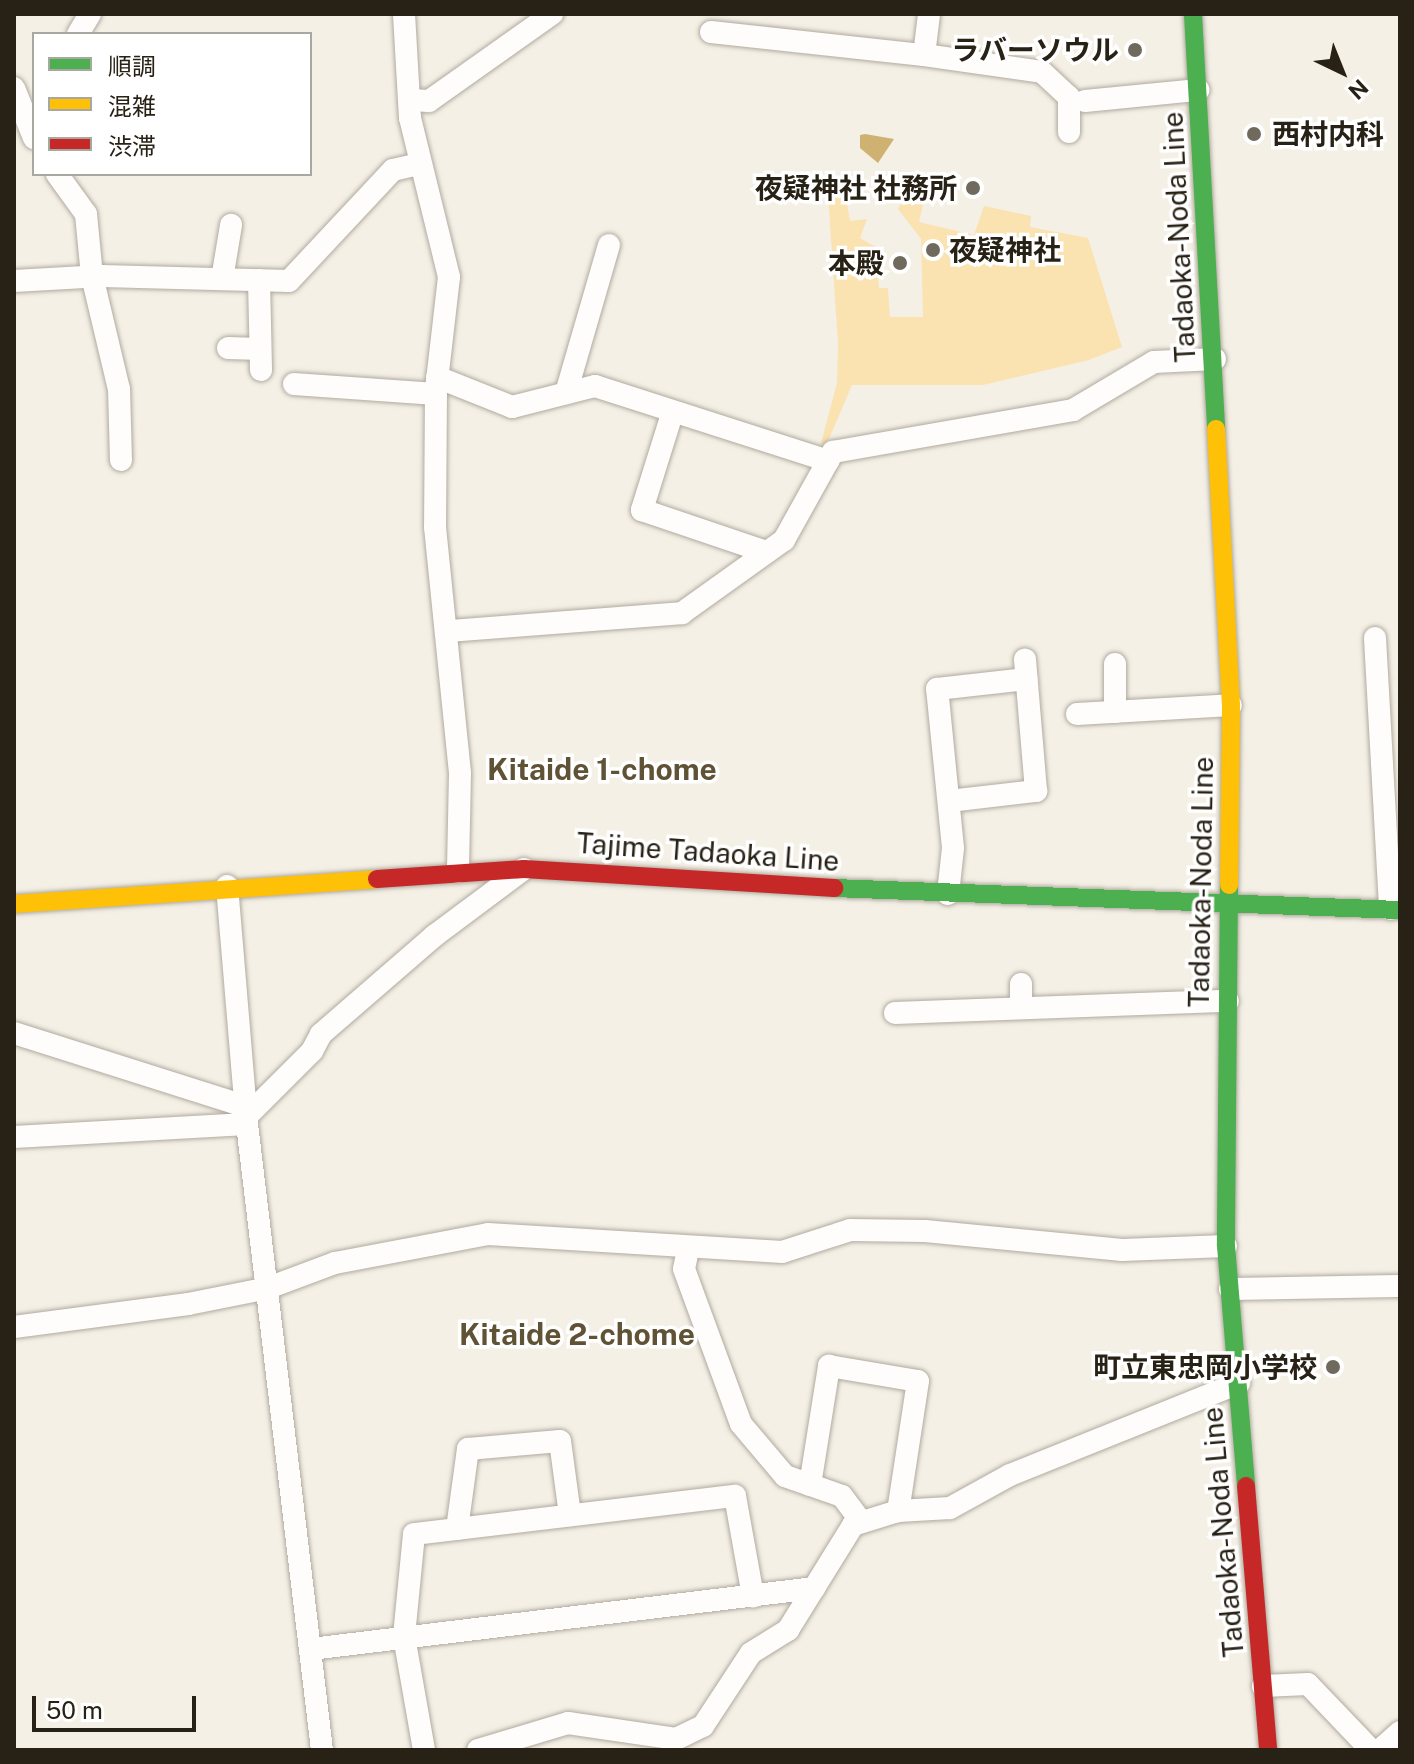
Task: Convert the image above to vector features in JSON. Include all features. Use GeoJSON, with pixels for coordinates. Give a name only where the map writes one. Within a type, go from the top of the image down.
{"type":"FeatureCollection","features":[{"type":"Feature","properties":{"kind":"street"},"geometry":{"type":"LineString","coordinates":[[79,32],[90,14]]}},
{"type":"Feature","properties":{"kind":"street"},"geometry":{"type":"LineString","coordinates":[[404,14],[418,164],[449,277],[437,386],[435,527],[449,631],[460,773],[458,872]]}},
{"type":"Feature","properties":{"kind":"street"},"geometry":{"type":"LineString","coordinates":[[410,100],[429,101],[552,14]]}},
{"type":"Feature","properties":{"kind":"street"},"geometry":{"type":"LineString","coordinates":[[924,55],[929,14]]}},
{"type":"Feature","properties":{"kind":"street","name":"Tadaoka-Noda Line"},"geometry":{"type":"LineString","coordinates":[[1193,14],[1215,359],[1231,705],[1226,1246],[1268,1750]]}},
{"type":"Feature","properties":{"kind":"street"},"geometry":{"type":"LineString","coordinates":[[711,32],[770,24],[924,55],[1042,72],[1069,97],[1069,132]]}},
{"type":"Feature","properties":{"kind":"street"},"geometry":{"type":"LineString","coordinates":[[14,90],[32,133]]}},
{"type":"Feature","properties":{"kind":"street"},"geometry":{"type":"LineString","coordinates":[[1085,101],[1198,90]]}},
{"type":"Feature","properties":{"kind":"street"},"geometry":{"type":"LineString","coordinates":[[14,281],[92,276],[289,281],[393,170],[418,164]]}},
{"type":"Feature","properties":{"kind":"street"},"geometry":{"type":"LineString","coordinates":[[58,176],[86,214],[92,276],[119,389],[121,460]]}},
{"type":"Feature","properties":{"kind":"street"},"geometry":{"type":"LineString","coordinates":[[222,279],[231,225]]}},
{"type":"Feature","properties":{"kind":"street"},"geometry":{"type":"LineString","coordinates":[[566,393],[609,245]]}},
{"type":"Feature","properties":{"kind":"street"},"geometry":{"type":"LineString","coordinates":[[228,348],[261,359],[259,280]]}},
{"type":"Feature","properties":{"kind":"street"},"geometry":{"type":"LineString","coordinates":[[449,631],[682,613],[784,540],[833,452],[1073,410],[1154,362],[1215,359]]}},
{"type":"Feature","properties":{"kind":"street"},"geometry":{"type":"LineString","coordinates":[[294,384],[437,386],[512,407],[595,386],[672,414],[828,461]]}},
{"type":"Feature","properties":{"kind":"street"},"geometry":{"type":"LineString","coordinates":[[672,414],[642,510],[766,552]]}},
{"type":"Feature","properties":{"kind":"street"},"geometry":{"type":"LineString","coordinates":[[1375,638],[1390,747],[1395,909]]}},
{"type":"Feature","properties":{"kind":"street"},"geometry":{"type":"LineString","coordinates":[[1115,664],[1115,712]]}},
{"type":"Feature","properties":{"kind":"street"},"geometry":{"type":"LineString","coordinates":[[948,894],[953,848],[937,689],[1026,669],[1036,791],[949,801]]}},
{"type":"Feature","properties":{"kind":"street"},"geometry":{"type":"LineString","coordinates":[[1077,714],[1231,705]]}},
{"type":"Feature","properties":{"kind":"street"},"geometry":{"type":"LineString","coordinates":[[14,1137],[247,1115],[312,1051],[321,1034],[434,936],[524,869]]}},
{"type":"Feature","properties":{"kind":"street","name":"Tajime Tadaoka Line"},"geometry":{"type":"LineString","coordinates":[[14,904],[227,886],[524,869],[948,894],[1229,901],[1395,909]]}},
{"type":"Feature","properties":{"kind":"street"},"geometry":{"type":"LineString","coordinates":[[227,886],[247,1115],[322,1750]]}},
{"type":"Feature","properties":{"kind":"street"},"geometry":{"type":"LineString","coordinates":[[895,1013],[922,1001],[1021,995],[1122,994],[1228,1001]]}},
{"type":"Feature","properties":{"kind":"street"},"geometry":{"type":"LineString","coordinates":[[14,1033],[32,1035],[247,1115]]}},
{"type":"Feature","properties":{"kind":"street"},"geometry":{"type":"LineString","coordinates":[[14,1327],[188,1304],[268,1288],[335,1263],[488,1234],[688,1250],[782,1252],[850,1230],[925,1231],[1122,1250],[1226,1246]]}},
{"type":"Feature","properties":{"kind":"street"},"geometry":{"type":"LineString","coordinates":[[688,1250],[684,1269],[741,1424],[785,1476],[842,1496],[861,1521]]}},
{"type":"Feature","properties":{"kind":"street"},"geometry":{"type":"LineString","coordinates":[[1230,1289],[1400,1286]]}},
{"type":"Feature","properties":{"kind":"street"},"geometry":{"type":"LineString","coordinates":[[810,1485],[829,1366],[918,1381],[898,1511]]}},
{"type":"Feature","properties":{"kind":"street"},"geometry":{"type":"LineString","coordinates":[[478,1750],[568,1723],[676,1739],[703,1726],[751,1653],[788,1630],[853,1525],[898,1511],[950,1508],[1010,1475],[1239,1383]]}},
{"type":"Feature","properties":{"kind":"street"},"geometry":{"type":"LineString","coordinates":[[457,1529],[468,1449],[560,1441],[570,1515]]}},
{"type":"Feature","properties":{"kind":"street"},"geometry":{"type":"LineString","coordinates":[[424,1750],[404,1636],[414,1534],[735,1496],[753,1596]]}},
{"type":"Feature","properties":{"kind":"street"},"geometry":{"type":"LineString","coordinates":[[311,1649],[814,1588]]}},
{"type":"Feature","properties":{"kind":"street"},"geometry":{"type":"LineString","coordinates":[[1263,1686],[1308,1684],[1371,1750]]}},
{"type":"Feature","properties":{"kind":"street"},"geometry":{"type":"LineString","coordinates":[[1344,1723],[1346,1750]]}},
{"type":"Feature","properties":{"kind":"street"},"geometry":{"type":"LineString","coordinates":[[1380,1750],[1400,1732]]}},
{"type":"Feature","properties":{"kind":"shaded area"},"geometry":{"type":"Polygon","coordinates":[[[860,135],[894,139],[878,163],[860,148],[860,135]]]}},
{"type":"Feature","properties":{"kind":"shaded area"},"geometry":{"type":"Polygon","coordinates":[[[907,191],[925,196],[919,222],[974,235],[984,206],[1031,216],[1030,227],[1088,238],[1122,347],[1089,360],[983,385],[852,385],[826,446],[821,443],[837,383],[838,343],[828,193],[845,192],[850,221],[867,219],[860,238],[876,247],[879,288],[888,288],[890,317],[923,317],[921,239],[898,209],[907,191]]]}},
{"type":"Feature","properties":{"kind":"traffic: fast"},"geometry":{"type":"LineString","coordinates":[[1193,14],[1216,429]]}},
{"type":"Feature","properties":{"kind":"traffic: fast"},"geometry":{"type":"LineString","coordinates":[[1229,885],[1226,1246],[1246,1486]]}},
{"type":"Feature","properties":{"kind":"traffic: fast"},"geometry":{"type":"LineString","coordinates":[[834,888],[1400,910]]}},
{"type":"Feature","properties":{"kind":"traffic: slow"},"geometry":{"type":"LineString","coordinates":[[1216,429],[1231,705],[1229,885]]}},
{"type":"Feature","properties":{"kind":"traffic: slow"},"geometry":{"type":"LineString","coordinates":[[14,904],[377,879]]}},
{"type":"Feature","properties":{"kind":"traffic: jam"},"geometry":{"type":"LineString","coordinates":[[377,879],[524,869],[834,888]]}},
{"type":"Feature","properties":{"kind":"traffic: jam"},"geometry":{"type":"LineString","coordinates":[[1246,1486],[1268,1750]]}},
{"type":"Feature","properties":{"kind":"place","name":"ラバーソウル"},"geometry":{"type":"Point","coordinates":[1135,50]}},
{"type":"Feature","properties":{"kind":"place","name":"西村内科"},"geometry":{"type":"Point","coordinates":[1254,134]}},
{"type":"Feature","properties":{"kind":"place","name":"夜疑神社 社務所"},"geometry":{"type":"Point","coordinates":[973,188]}},
{"type":"Feature","properties":{"kind":"place","name":"夜疑神社"},"geometry":{"type":"Point","coordinates":[933,250]}},
{"type":"Feature","properties":{"kind":"place","name":"本殿"},"geometry":{"type":"Point","coordinates":[900,263]}},
{"type":"Feature","properties":{"kind":"place","name":"町立東忠岡小学校"},"geometry":{"type":"Point","coordinates":[1333,1367]}},
{"type":"Feature","properties":{"kind":"district","name":"Kitaide 1-chome"},"geometry":{"type":"Point","coordinates":[602,769]}},
{"type":"Feature","properties":{"kind":"district","name":"Kitaide 2-chome"},"geometry":{"type":"Point","coordinates":[577,1334]}}]}
